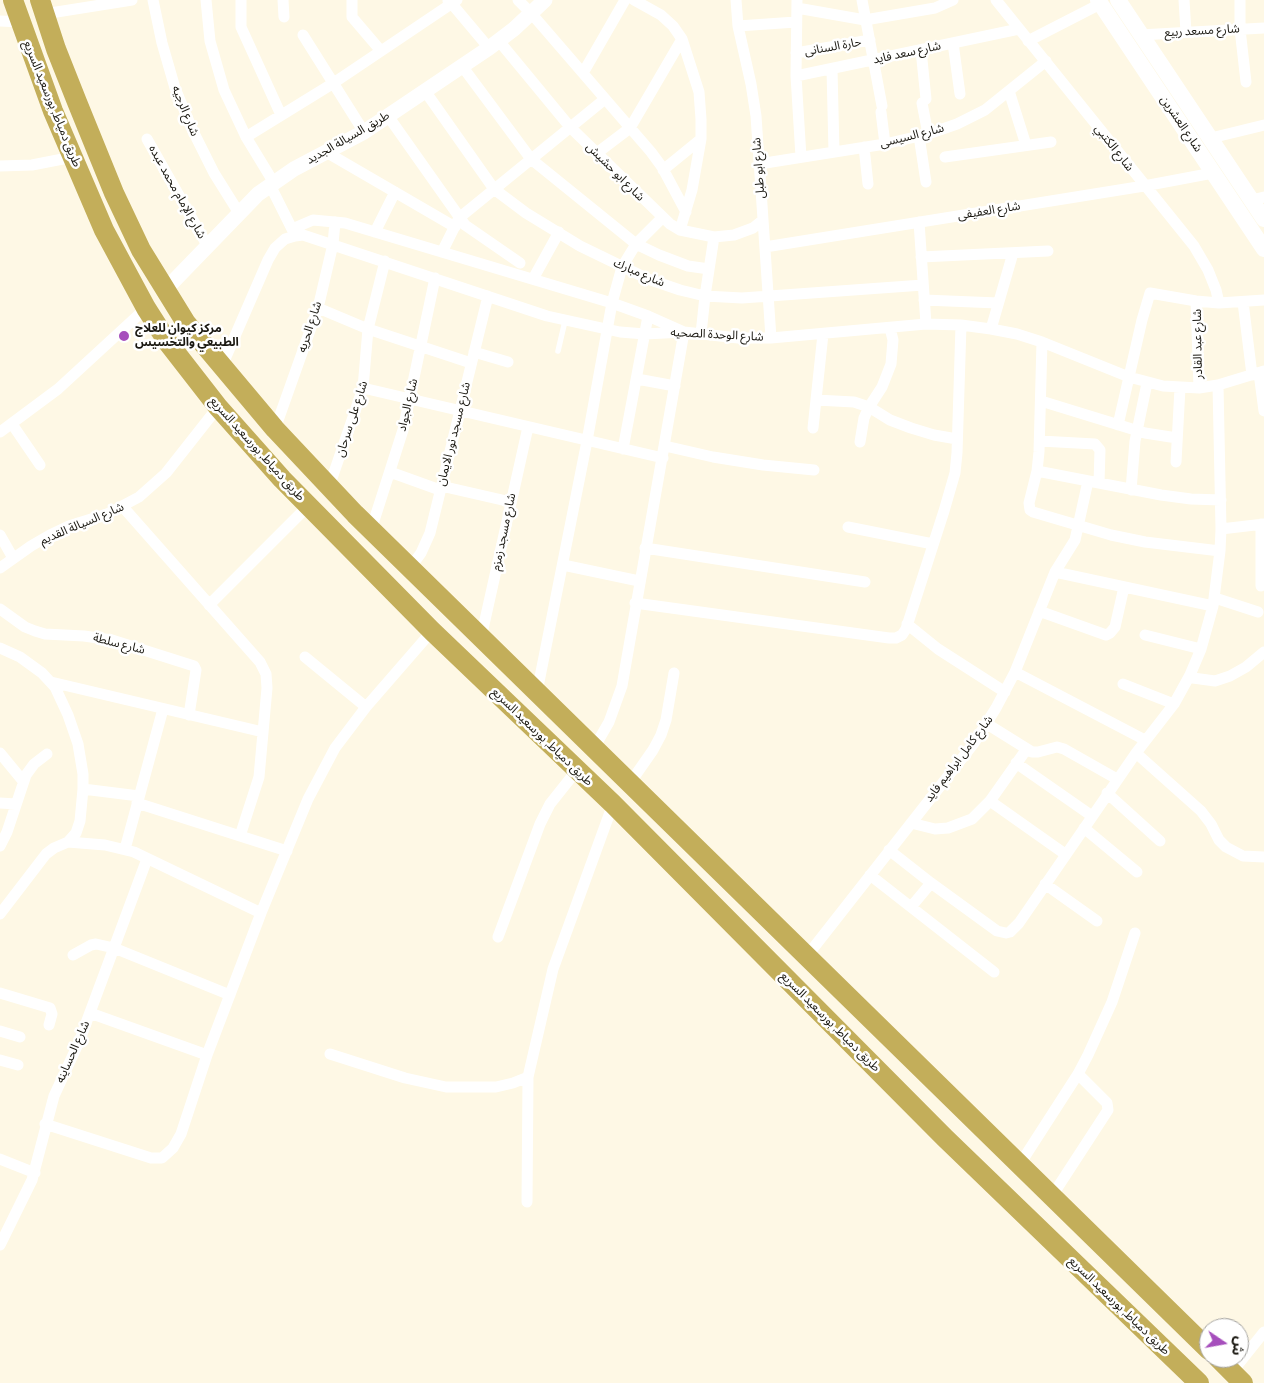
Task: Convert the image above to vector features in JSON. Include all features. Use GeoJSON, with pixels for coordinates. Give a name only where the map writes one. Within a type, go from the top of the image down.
{"type":"FeatureCollection","features":[{"type":"Feature","properties":{"kind":"highway","name":"طريق دمياط, بورسعيد السريع"},"geometry":{"type":"LineString","coordinates":[[13,0],[53,110],[104,230],[146,308],[169,344],[218,407],[282,479],[432,631],[613,804],[945,1138],[1199,1383]]}},
{"type":"Feature","properties":{"kind":"highway","name":"طريق دمياط, بورسعيد السريع"},"geometry":{"type":"LineString","coordinates":[[42,7],[56,49],[126,219],[165,290],[186,323],[275,429],[371,530],[1199,1340]]}},
{"type":"Feature","properties":{"kind":"highway"},"geometry":{"type":"LineString","coordinates":[[33,58],[56,49]]}},
{"type":"Feature","properties":{"kind":"highway"},"geometry":{"type":"LineString","coordinates":[[53,110],[77,102]]}},
{"type":"Feature","properties":{"kind":"highway"},"geometry":{"type":"LineString","coordinates":[[282,479],[302,459]]}},
{"type":"Feature","properties":{"kind":"highway"},"geometry":{"type":"LineString","coordinates":[[315,513],[335,493]]}},
{"type":"Feature","properties":{"kind":"main road","name":"شارع العشرين"},"geometry":{"type":"LineString","coordinates":[[1118,0],[1140,35],[1213,173],[1264,249]]}},
{"type":"Feature","properties":{"kind":"main road","name":"شارع العشرين"},"geometry":{"type":"LineString","coordinates":[[1099,2],[1170,94],[1211,138],[1258,198],[1264,219]]}},
{"type":"Feature","properties":{"kind":"street"},"geometry":{"type":"LineString","coordinates":[[42,7],[132,0]]}},
{"type":"Feature","properties":{"kind":"street","name":"شارع الرجيه"},"geometry":{"type":"LineString","coordinates":[[153,0],[162,43],[175,88],[214,173],[239,213]]}},
{"type":"Feature","properties":{"kind":"street"},"geometry":{"type":"LineString","coordinates":[[206,0],[210,41],[224,90],[294,232]]}},
{"type":"Feature","properties":{"kind":"street"},"geometry":{"type":"LineString","coordinates":[[241,0],[241,27],[281,115]]}},
{"type":"Feature","properties":{"kind":"street"},"geometry":{"type":"LineString","coordinates":[[283,0],[284,17]]}},
{"type":"Feature","properties":{"kind":"street"},"geometry":{"type":"LineString","coordinates":[[352,0],[352,17],[381,51]]}},
{"type":"Feature","properties":{"kind":"street"},"geometry":{"type":"LineString","coordinates":[[518,0],[630,128],[663,170],[686,212]]}},
{"type":"Feature","properties":{"kind":"street","name":"طريق السيالة الجديد"},"geometry":{"type":"LineString","coordinates":[[165,290],[206,245],[258,194],[294,169],[364,132],[462,66],[494,44],[545,0]]}},
{"type":"Feature","properties":{"kind":"street"},"geometry":{"type":"LineString","coordinates":[[583,73],[625,0]]}},
{"type":"Feature","properties":{"kind":"street"},"geometry":{"type":"LineString","coordinates":[[634,0],[661,16],[673,26],[682,39],[699,92],[701,139],[692,190],[680,230]]}},
{"type":"Feature","properties":{"kind":"street","name":"شارع ابو طبل"},"geometry":{"type":"LineString","coordinates":[[736,0],[738,26],[756,116],[771,338]]}},
{"type":"Feature","properties":{"kind":"street"},"geometry":{"type":"LineString","coordinates":[[862,0],[870,40],[885,144]]}},
{"type":"Feature","properties":{"kind":"street","name":"شارع الكتبي"},"geometry":{"type":"LineString","coordinates":[[996,0],[1194,246],[1208,270],[1220,303]]}},
{"type":"Feature","properties":{"kind":"street"},"geometry":{"type":"LineString","coordinates":[[1184,0],[1186,32]]}},
{"type":"Feature","properties":{"kind":"street"},"geometry":{"type":"LineString","coordinates":[[1240,0],[1240,29],[1246,82]]}},
{"type":"Feature","properties":{"kind":"street"},"geometry":{"type":"LineString","coordinates":[[246,137],[332,84],[452,1]]}},
{"type":"Feature","properties":{"kind":"street","name":"شارع ابو حشيش"},"geometry":{"type":"LineString","coordinates":[[452,1],[570,127],[662,218],[680,230],[696,235],[714,237],[734,236],[752,228],[763,220]]}},
{"type":"Feature","properties":{"kind":"street"},"geometry":{"type":"LineString","coordinates":[[800,157],[796,76],[797,4],[866,20],[945,2]]}},
{"type":"Feature","properties":{"kind":"street"},"geometry":{"type":"LineString","coordinates":[[1028,41],[1099,2]]}},
{"type":"Feature","properties":{"kind":"street"},"geometry":{"type":"LineString","coordinates":[[0,21],[21,22]]}},
{"type":"Feature","properties":{"kind":"street"},"geometry":{"type":"LineString","coordinates":[[738,26],[796,22]]}},
{"type":"Feature","properties":{"kind":"street","name":"شارع مسعد ربيع"},"geometry":{"type":"LineString","coordinates":[[1140,35],[1264,28]]}},
{"type":"Feature","properties":{"kind":"street","name":"شارع سعد فايد"},"geometry":{"type":"LineString","coordinates":[[796,76],[1019,29]]}},
{"type":"Feature","properties":{"kind":"street"},"geometry":{"type":"LineString","coordinates":[[303,35],[332,84],[364,132]]}},
{"type":"Feature","properties":{"kind":"street"},"geometry":{"type":"LineString","coordinates":[[597,153],[630,128],[682,39]]}},
{"type":"Feature","properties":{"kind":"street","name":"حارة السنانى"},"geometry":{"type":"LineString","coordinates":[[796,53],[870,40]]}},
{"type":"Feature","properties":{"kind":"street"},"geometry":{"type":"LineString","coordinates":[[953,43],[960,94]]}},
{"type":"Feature","properties":{"kind":"street"},"geometry":{"type":"LineString","coordinates":[[921,50],[926,182]]}},
{"type":"Feature","properties":{"kind":"street","name":"شارع السيسى"},"geometry":{"type":"LineString","coordinates":[[759,164],[885,144],[924,135],[958,124],[985,110],[1046,62]]}},
{"type":"Feature","properties":{"kind":"street"},"geometry":{"type":"LineString","coordinates":[[462,66],[531,159],[636,244],[659,256],[688,266],[709,269]]}},
{"type":"Feature","properties":{"kind":"street"},"geometry":{"type":"LineString","coordinates":[[832,69],[834,152]]}},
{"type":"Feature","properties":{"kind":"street","name":"شارع مبارك"},"geometry":{"type":"LineString","coordinates":[[425,91],[494,189],[526,213],[580,246],[622,267],[680,290],[705,296],[742,298],[923,285]]}},
{"type":"Feature","properties":{"kind":"street"},"geometry":{"type":"LineString","coordinates":[[1009,91],[1026,145]]}},
{"type":"Feature","properties":{"kind":"street"},"geometry":{"type":"LineString","coordinates":[[442,252],[457,222],[494,189],[605,99]]}},
{"type":"Feature","properties":{"kind":"street"},"geometry":{"type":"LineString","coordinates":[[388,116],[457,222]]}},
{"type":"Feature","properties":{"kind":"street"},"geometry":{"type":"LineString","coordinates":[[1211,138],[1264,124]]}},
{"type":"Feature","properties":{"kind":"street"},"geometry":{"type":"LineString","coordinates":[[663,170],[701,139]]}},
{"type":"Feature","properties":{"kind":"street","name":"شارع الإمام محمد عبده"},"geometry":{"type":"LineString","coordinates":[[147,140],[206,245]]}},
{"type":"Feature","properties":{"kind":"street"},"geometry":{"type":"LineString","coordinates":[[945,157],[1051,142]]}},
{"type":"Feature","properties":{"kind":"street"},"geometry":{"type":"LineString","coordinates":[[864,148],[868,184]]}},
{"type":"Feature","properties":{"kind":"street"},"geometry":{"type":"LineString","coordinates":[[326,152],[395,192],[457,222],[520,263]]}},
{"type":"Feature","properties":{"kind":"street"},"geometry":{"type":"LineString","coordinates":[[0,166],[32,165],[73,157]]}},
{"type":"Feature","properties":{"kind":"street","name":"شارع العفيفى"},"geometry":{"type":"LineString","coordinates":[[765,247],[1144,186],[1213,173]]}},
{"type":"Feature","properties":{"kind":"street"},"geometry":{"type":"LineString","coordinates":[[376,232],[395,192]]}},
{"type":"Feature","properties":{"kind":"street"},"geometry":{"type":"LineString","coordinates":[[537,692],[587,441],[612,303],[622,267],[636,244],[662,218]]}},
{"type":"Feature","properties":{"kind":"street"},"geometry":{"type":"LineString","coordinates":[[222,366],[275,248],[294,232],[313,220],[345,223],[533,279],[612,303],[684,332],[622,686],[610,722],[594,748]]}},
{"type":"Feature","properties":{"kind":"street","name":"شارع الحريه"},"geometry":{"type":"LineString","coordinates":[[275,429],[318,308],[333,244],[335,222]]}},
{"type":"Feature","properties":{"kind":"street"},"geometry":{"type":"LineString","coordinates":[[919,222],[926,324]]}},
{"type":"Feature","properties":{"kind":"street","name":"شارع الوحدة الصحيه"},"geometry":{"type":"LineString","coordinates":[[294,232],[311,236],[519,307],[566,321],[606,330],[645,334],[684,332],[738,338],[771,338],[926,324],[961,325],[991,329],[1042,342],[1147,383],[1180,388],[1199,388],[1218,385],[1258,373]]}},
{"type":"Feature","properties":{"kind":"street"},"geometry":{"type":"LineString","coordinates":[[533,279],[558,232]]}},
{"type":"Feature","properties":{"kind":"street"},"geometry":{"type":"LineString","coordinates":[[702,334],[705,296],[714,237]]}},
{"type":"Feature","properties":{"kind":"street"},"geometry":{"type":"LineString","coordinates":[[921,257],[1048,251]]}},
{"type":"Feature","properties":{"kind":"street"},"geometry":{"type":"LineString","coordinates":[[991,329],[1013,253]]}},
{"type":"Feature","properties":{"kind":"street","name":"شارع على سرحان"},"geometry":{"type":"LineString","coordinates":[[335,493],[363,388],[368,329],[385,261]]}},
{"type":"Feature","properties":{"kind":"street","name":"شارع الجواد"},"geometry":{"type":"LineString","coordinates":[[371,530],[403,430],[435,278]]}},
{"type":"Feature","properties":{"kind":"street"},"geometry":{"type":"LineString","coordinates":[[1118,425],[1150,293],[1220,303],[1264,300]]}},
{"type":"Feature","properties":{"kind":"street","name":"شارع مسجد نور الايمان"},"geometry":{"type":"LineString","coordinates":[[410,568],[421,553],[430,533],[488,296]]}},
{"type":"Feature","properties":{"kind":"street"},"geometry":{"type":"LineString","coordinates":[[924,300],[998,304]]}},
{"type":"Feature","properties":{"kind":"street","name":"شارع عبد القادر"},"geometry":{"type":"LineString","coordinates":[[1196,301],[1199,388]]}},
{"type":"Feature","properties":{"kind":"street"},"geometry":{"type":"LineString","coordinates":[[1242,302],[1258,373],[1264,411]]}},
{"type":"Feature","properties":{"kind":"street"},"geometry":{"type":"LineString","coordinates":[[0,432],[58,388],[146,308]]}},
{"type":"Feature","properties":{"kind":"street"},"geometry":{"type":"LineString","coordinates":[[318,308],[368,329],[420,347],[473,358],[508,362]]}},
{"type":"Feature","properties":{"kind":"street"},"geometry":{"type":"LineString","coordinates":[[624,449],[648,316]]}},
{"type":"Feature","properties":{"kind":"street"},"geometry":{"type":"LineString","coordinates":[[636,603],[889,638],[896,638],[902,635],[955,473],[961,325]]}},
{"type":"Feature","properties":{"kind":"street"},"geometry":{"type":"LineString","coordinates":[[860,442],[861,430],[869,407],[882,387],[891,364],[893,340],[890,328]]}},
{"type":"Feature","properties":{"kind":"street"},"geometry":{"type":"LineString","coordinates":[[813,428],[823,334]]}},
{"type":"Feature","properties":{"kind":"street"},"geometry":{"type":"LineString","coordinates":[[1042,342],[1040,441],[1037,471],[1029,503],[1030,510],[1079,526],[1145,542],[1220,551]]}},
{"type":"Feature","properties":{"kind":"street"},"geometry":{"type":"LineString","coordinates":[[637,379],[675,386]]}},
{"type":"Feature","properties":{"kind":"street"},"geometry":{"type":"LineString","coordinates":[[1131,490],[1137,430],[1147,383]]}},
{"type":"Feature","properties":{"kind":"street"},"geometry":{"type":"LineString","coordinates":[[889,850],[997,931],[1006,933],[1016,927],[1145,740],[1174,704],[1190,675],[1201,649],[1214,602],[1221,529],[1218,385]]}},
{"type":"Feature","properties":{"kind":"street"},"geometry":{"type":"LineString","coordinates":[[363,388],[663,458]]}},
{"type":"Feature","properties":{"kind":"street"},"geometry":{"type":"LineString","coordinates":[[1176,462],[1180,388]]}},
{"type":"Feature","properties":{"kind":"street"},"geometry":{"type":"LineString","coordinates":[[816,400],[854,402],[869,407],[890,420],[911,428],[957,439]]}},
{"type":"Feature","properties":{"kind":"street"},"geometry":{"type":"LineString","coordinates":[[1041,401],[1118,425],[1177,438]]}},
{"type":"Feature","properties":{"kind":"street","name":"شارع السيالة القديم"},"geometry":{"type":"LineString","coordinates":[[0,568],[13,558],[69,526],[123,507],[139,498],[166,473],[218,407]]}},
{"type":"Feature","properties":{"kind":"street"},"geometry":{"type":"LineString","coordinates":[[12,424],[40,465]]}},
{"type":"Feature","properties":{"kind":"street","name":"شارع مسجد زمزم"},"geometry":{"type":"LineString","coordinates":[[481,638],[528,427]]}},
{"type":"Feature","properties":{"kind":"street","name":"شارع كامل ابراهيم فايد"},"geometry":{"type":"LineString","coordinates":[[807,956],[987,724],[1014,672],[1055,572],[1072,546],[1093,482],[1100,450],[1095,444],[1040,441]]}},
{"type":"Feature","properties":{"kind":"street"},"geometry":{"type":"LineString","coordinates":[[665,446],[713,457],[763,465],[814,470]]}},
{"type":"Feature","properties":{"kind":"street"},"geometry":{"type":"LineString","coordinates":[[1037,471],[1131,490],[1190,499],[1220,500]]}},
{"type":"Feature","properties":{"kind":"street"},"geometry":{"type":"LineString","coordinates":[[390,472],[441,488],[511,502]]}},
{"type":"Feature","properties":{"kind":"street"},"geometry":{"type":"LineString","coordinates":[[123,507],[264,668],[267,681],[259,777],[240,836]]}},
{"type":"Feature","properties":{"kind":"street"},"geometry":{"type":"LineString","coordinates":[[209,605],[315,513]]}},
{"type":"Feature","properties":{"kind":"street"},"geometry":{"type":"LineString","coordinates":[[1221,529],[1262,524],[1261,586]]}},
{"type":"Feature","properties":{"kind":"street"},"geometry":{"type":"LineString","coordinates":[[848,527],[933,544]]}},
{"type":"Feature","properties":{"kind":"street"},"geometry":{"type":"LineString","coordinates":[[0,534],[13,558]]}},
{"type":"Feature","properties":{"kind":"street"},"geometry":{"type":"LineString","coordinates":[[645,548],[865,582]]}},
{"type":"Feature","properties":{"kind":"street"},"geometry":{"type":"LineString","coordinates":[[563,565],[639,582]]}},
{"type":"Feature","properties":{"kind":"street"},"geometry":{"type":"LineString","coordinates":[[1055,572],[1258,612]]}},
{"type":"Feature","properties":{"kind":"street"},"geometry":{"type":"LineString","coordinates":[[1039,611],[1106,635],[1115,626],[1124,587]]}},
{"type":"Feature","properties":{"kind":"street","name":"شارع سلطة"},"geometry":{"type":"LineString","coordinates":[[0,609],[25,627],[45,634],[112,640],[194,666],[196,670],[189,715]]}},
{"type":"Feature","properties":{"kind":"street"},"geometry":{"type":"LineString","coordinates":[[907,624],[938,649],[1005,692]]}},
{"type":"Feature","properties":{"kind":"street"},"geometry":{"type":"LineString","coordinates":[[45,1124],[140,1156],[162,1158],[173,1148],[182,1134],[206,1055],[261,913],[321,773],[336,748],[366,707],[432,631]]}},
{"type":"Feature","properties":{"kind":"street"},"geometry":{"type":"LineString","coordinates":[[1144,635],[1201,649]]}},
{"type":"Feature","properties":{"kind":"street"},"geometry":{"type":"LineString","coordinates":[[0,648],[20,657],[51,682],[74,729],[81,759],[83,789],[78,828],[68,842]]}},
{"type":"Feature","properties":{"kind":"street"},"geometry":{"type":"LineString","coordinates":[[1190,675],[1193,678],[1215,681],[1230,676],[1246,667],[1264,652]]}},
{"type":"Feature","properties":{"kind":"street"},"geometry":{"type":"LineString","coordinates":[[305,656],[366,707]]}},
{"type":"Feature","properties":{"kind":"street"},"geometry":{"type":"LineString","coordinates":[[1014,672],[1145,740]]}},
{"type":"Feature","properties":{"kind":"street"},"geometry":{"type":"LineString","coordinates":[[630,783],[653,750],[660,735],[666,720],[674,674]]}},
{"type":"Feature","properties":{"kind":"street"},"geometry":{"type":"LineString","coordinates":[[51,682],[263,732]]}},
{"type":"Feature","properties":{"kind":"street"},"geometry":{"type":"LineString","coordinates":[[1123,684],[1174,704]]}},
{"type":"Feature","properties":{"kind":"street"},"geometry":{"type":"LineString","coordinates":[[124,849],[163,708]]}},
{"type":"Feature","properties":{"kind":"street"},"geometry":{"type":"LineString","coordinates":[[987,724],[1026,750],[1038,752],[1051,748],[1064,749],[1117,780]]}},
{"type":"Feature","properties":{"kind":"street"},"geometry":{"type":"LineString","coordinates":[[911,823],[935,829],[948,828],[972,819],[990,801],[1026,750]]}},
{"type":"Feature","properties":{"kind":"street"},"geometry":{"type":"LineString","coordinates":[[0,752],[23,781]]}},
{"type":"Feature","properties":{"kind":"street"},"geometry":{"type":"LineString","coordinates":[[1136,753],[1201,811],[1219,840],[1226,847],[1244,856],[1264,857]]}},
{"type":"Feature","properties":{"kind":"street"},"geometry":{"type":"LineString","coordinates":[[0,846],[7,832],[23,781],[29,769],[47,754]]}},
{"type":"Feature","properties":{"kind":"street"},"geometry":{"type":"LineString","coordinates":[[1016,763],[1092,816]]}},
{"type":"Feature","properties":{"kind":"street"},"geometry":{"type":"LineString","coordinates":[[498,937],[540,824],[550,804],[577,770]]}},
{"type":"Feature","properties":{"kind":"street"},"geometry":{"type":"LineString","coordinates":[[83,789],[138,799],[240,836],[287,850]]}},
{"type":"Feature","properties":{"kind":"street"},"geometry":{"type":"LineString","coordinates":[[1107,794],[1160,841]]}},
{"type":"Feature","properties":{"kind":"street"},"geometry":{"type":"LineString","coordinates":[[990,801],[1066,854]]}},
{"type":"Feature","properties":{"kind":"street"},"geometry":{"type":"LineString","coordinates":[[0,803],[16,804]]}},
{"type":"Feature","properties":{"kind":"street"},"geometry":{"type":"LineString","coordinates":[[526,1202],[528,1078],[553,969],[613,804]]}},
{"type":"Feature","properties":{"kind":"street"},"geometry":{"type":"LineString","coordinates":[[1084,828],[1137,872]]}},
{"type":"Feature","properties":{"kind":"street"},"geometry":{"type":"LineString","coordinates":[[0,914],[46,854],[68,842],[105,845],[124,849],[261,913]]}},
{"type":"Feature","properties":{"kind":"street","name":"شارع الحساينه"},"geometry":{"type":"LineString","coordinates":[[0,1246],[2,1233],[35,1172],[45,1124],[59,1082],[75,1051],[90,1013],[147,859]]}},
{"type":"Feature","properties":{"kind":"street"},"geometry":{"type":"LineString","coordinates":[[870,875],[994,972]]}},
{"type":"Feature","properties":{"kind":"street"},"geometry":{"type":"LineString","coordinates":[[911,907],[931,883]]}},
{"type":"Feature","properties":{"kind":"street"},"geometry":{"type":"LineString","coordinates":[[1045,884],[1097,920]]}},
{"type":"Feature","properties":{"kind":"street"},"geometry":{"type":"LineString","coordinates":[[1020,1164],[1078,1074],[1112,1002],[1135,933]]}},
{"type":"Feature","properties":{"kind":"street"},"geometry":{"type":"LineString","coordinates":[[74,955],[96,944],[114,948],[230,995]]}},
{"type":"Feature","properties":{"kind":"street"},"geometry":{"type":"LineString","coordinates":[[0,993],[50,1008],[52,1014],[49,1025]]}},
{"type":"Feature","properties":{"kind":"street"},"geometry":{"type":"LineString","coordinates":[[90,1013],[206,1055]]}},
{"type":"Feature","properties":{"kind":"street"},"geometry":{"type":"LineString","coordinates":[[0,1031],[20,1037]]}},
{"type":"Feature","properties":{"kind":"street"},"geometry":{"type":"LineString","coordinates":[[330,1054],[405,1078],[446,1087],[496,1086],[528,1078]]}},
{"type":"Feature","properties":{"kind":"street"},"geometry":{"type":"LineString","coordinates":[[0,1060],[18,1066]]}},
{"type":"Feature","properties":{"kind":"street"},"geometry":{"type":"LineString","coordinates":[[1052,1196],[1108,1110],[1108,1103],[1078,1074]]}},
{"type":"Feature","properties":{"kind":"street"},"geometry":{"type":"LineString","coordinates":[[0,1159],[35,1172]]}},
{"type":"Feature","properties":{"kind":"street"},"geometry":{"type":"LineString","coordinates":[[1231,1371],[1264,1332]]}},
{"type":"Feature","properties":{"kind":"lane"},"geometry":{"type":"LineString","coordinates":[[558,351],[566,321]]}},
{"type":"Feature","properties":{"kind":"place","name":"مركز كيوان للعلاج الطبيعي والتخسيس"},"geometry":{"type":"Point","coordinates":[124,336]}}]}
